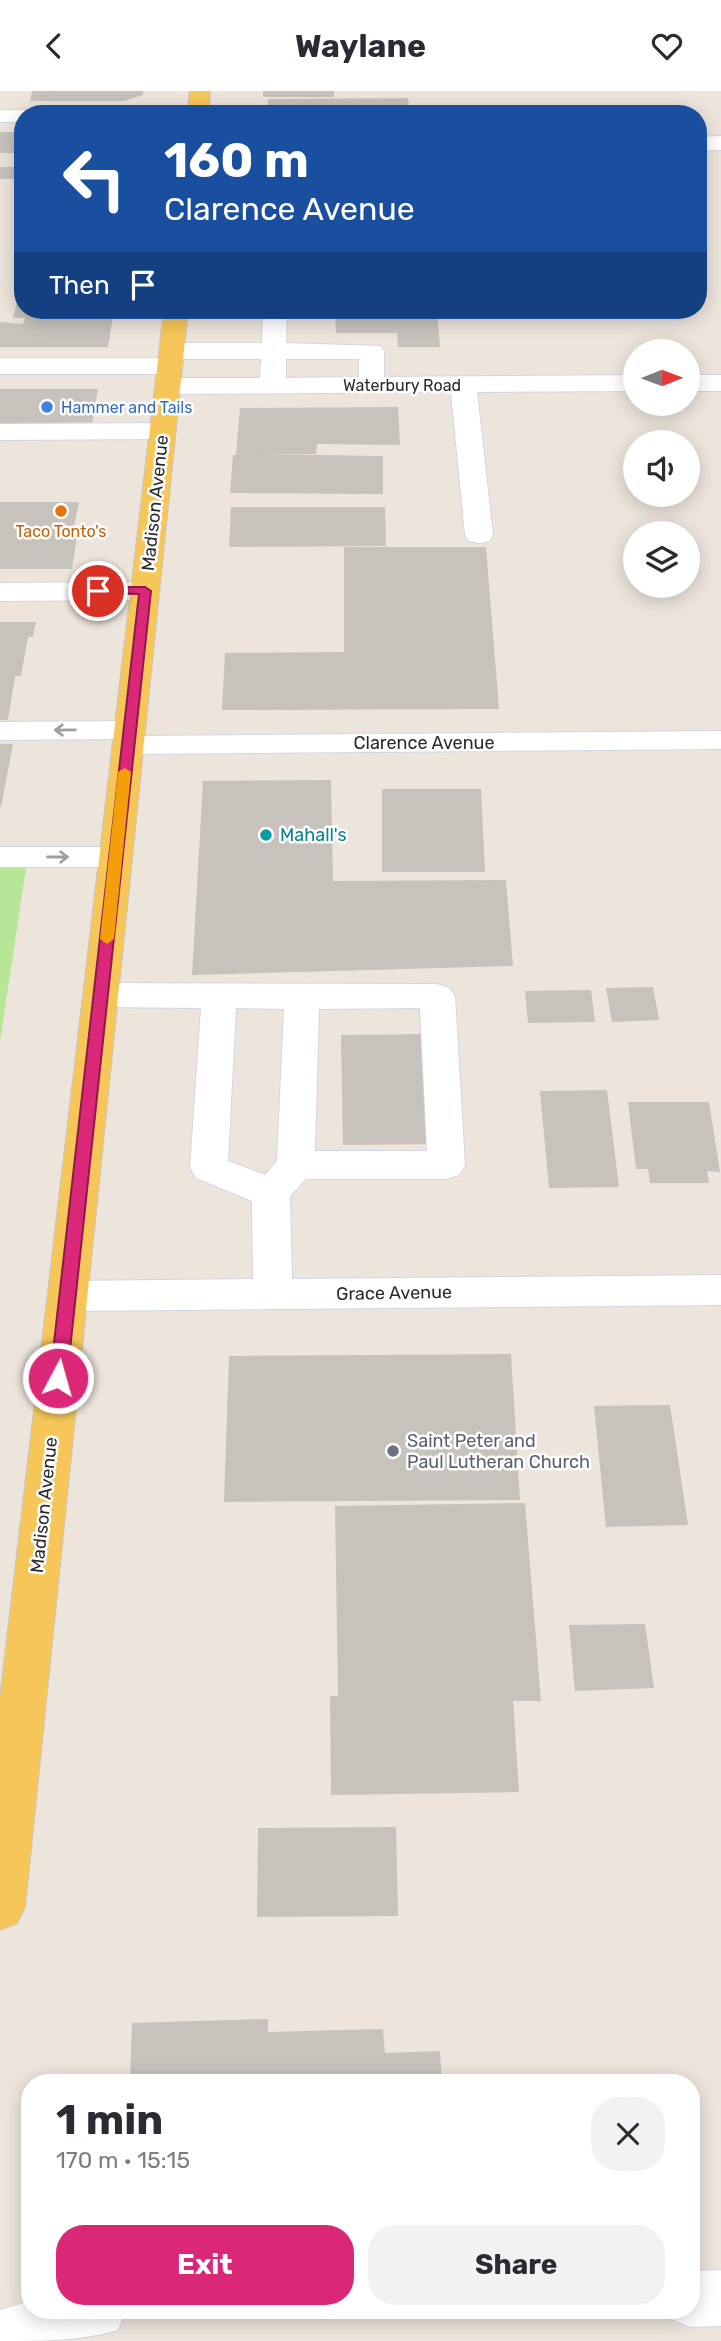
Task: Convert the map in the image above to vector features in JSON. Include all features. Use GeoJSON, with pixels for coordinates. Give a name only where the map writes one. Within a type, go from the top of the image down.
{"type":"FeatureCollection","features":[{"type":"Feature","properties":{"kind":"main road","name":"Madison Avenue"},"geometry":{"type":"LineString","coordinates":[[0,1907],[175,319]]}},
{"type":"Feature","properties":{"kind":"street"},"geometry":{"type":"LineString","coordinates":[[272,386],[275,319]]}},
{"type":"Feature","properties":{"kind":"street"},"geometry":{"type":"LineString","coordinates":[[170,368],[274,351],[372,351],[372,385]]}},
{"type":"Feature","properties":{"kind":"street","name":"Waterbury Road"},"geometry":{"type":"LineString","coordinates":[[0,366],[170,368],[272,386],[623,383]]}},
{"type":"Feature","properties":{"kind":"street"},"geometry":{"type":"LineString","coordinates":[[700,383],[721,383]]}},
{"type":"Feature","properties":{"kind":"street"},"geometry":{"type":"LineString","coordinates":[[463,384],[479,535]]}},
{"type":"Feature","properties":{"kind":"street"},"geometry":{"type":"LineString","coordinates":[[0,432],[163,431]]}},
{"type":"Feature","properties":{"kind":"street"},"geometry":{"type":"LineString","coordinates":[[0,591],[145,591]]}},
{"type":"Feature","properties":{"kind":"street","name":"Clarence Avenue"},"geometry":{"type":"LineString","coordinates":[[0,731],[129,737],[721,740]]}},
{"type":"Feature","properties":{"kind":"street"},"geometry":{"type":"LineString","coordinates":[[0,857],[116,857]]}},
{"type":"Feature","properties":{"kind":"street"},"geometry":{"type":"LineString","coordinates":[[101,995],[437,996],[446,1165],[296,1165]]}},
{"type":"Feature","properties":{"kind":"street"},"geometry":{"type":"LineString","coordinates":[[219,996],[209,1168],[271,1193]]}},
{"type":"Feature","properties":{"kind":"street"},"geometry":{"type":"LineString","coordinates":[[273,1294],[271,1193],[296,1165],[302,997]]}},
{"type":"Feature","properties":{"kind":"street","name":"Grace Avenue"},"geometry":{"type":"LineString","coordinates":[[67,1296],[721,1290]]}},
{"type":"Feature","properties":{"kind":"street"},"geometry":{"type":"LineString","coordinates":[[700,2298],[721,2298]]}},
{"type":"Feature","properties":{"kind":"street"},"geometry":{"type":"LineString","coordinates":[[0,2338],[60,2319]]}},
{"type":"Feature","properties":{"kind":"green space"},"geometry":{"type":"Polygon","coordinates":[[[0,848],[29,848],[0,1042],[0,848]]]}},
{"type":"Feature","properties":{"kind":"building"},"geometry":{"type":"Polygon","coordinates":[[[32,91],[143,91],[143,95],[124,101],[30,101],[32,91]]]}},
{"type":"Feature","properties":{"kind":"building"},"geometry":{"type":"Polygon","coordinates":[[[263,91],[334,91],[334,97],[263,97],[263,91]]]}},
{"type":"Feature","properties":{"kind":"building"},"geometry":{"type":"Polygon","coordinates":[[[408,98],[409,105],[268,105],[268,99],[408,98]]]}},
{"type":"Feature","properties":{"kind":"building"},"geometry":{"type":"Polygon","coordinates":[[[0,132],[14,132],[14,153],[0,153],[0,132]]]}},
{"type":"Feature","properties":{"kind":"building"},"geometry":{"type":"Polygon","coordinates":[[[0,167],[14,167],[14,179],[0,179],[0,167]]]}},
{"type":"Feature","properties":{"kind":"building"},"geometry":{"type":"Polygon","coordinates":[[[25,319],[113,319],[108,347],[0,347],[0,322],[23,324],[25,319]]]}},
{"type":"Feature","properties":{"kind":"building"},"geometry":{"type":"Polygon","coordinates":[[[335,319],[438,319],[440,347],[398,347],[397,333],[336,333],[335,319]]]}},
{"type":"Feature","properties":{"kind":"building","name":"Hammer and Tails"},"geometry":{"type":"Polygon","coordinates":[[[0,389],[98,389],[92,424],[0,424],[0,389]]]}},
{"type":"Feature","properties":{"kind":"building"},"geometry":{"type":"Polygon","coordinates":[[[398,407],[400,445],[317,444],[316,454],[255,454],[383,456],[383,494],[230,493],[240,408],[398,407]]]}},
{"type":"Feature","properties":{"kind":"building"},"geometry":{"type":"Polygon","coordinates":[[[0,502],[79,502],[74,526],[70,529],[78,530],[72,569],[0,569],[0,502]]]}},
{"type":"Feature","properties":{"kind":"building"},"geometry":{"type":"Polygon","coordinates":[[[231,507],[385,507],[386,546],[229,547],[231,507]]]}},
{"type":"Feature","properties":{"kind":"building"},"geometry":{"type":"Polygon","coordinates":[[[344,547],[486,547],[499,709],[222,710],[225,653],[344,652],[344,547]]]}},
{"type":"Feature","properties":{"kind":"building"},"geometry":{"type":"Polygon","coordinates":[[[0,622],[36,622],[33,637],[28,637],[21,676],[15,676],[8,720],[0,720],[0,622]]]}},
{"type":"Feature","properties":{"kind":"building"},"geometry":{"type":"Polygon","coordinates":[[[0,744],[13,744],[1,807],[0,807],[0,744]]]}},
{"type":"Feature","properties":{"kind":"building","name":"Mahall's"},"geometry":{"type":"Polygon","coordinates":[[[331,780],[333,881],[506,880],[513,966],[192,975],[203,781],[331,780]]]}},
{"type":"Feature","properties":{"kind":"building"},"geometry":{"type":"Polygon","coordinates":[[[382,789],[481,789],[485,872],[382,872],[382,789]]]}},
{"type":"Feature","properties":{"kind":"building"},"geometry":{"type":"Polygon","coordinates":[[[653,987],[659,1020],[612,1022],[606,988],[653,987]]]}},
{"type":"Feature","properties":{"kind":"building"},"geometry":{"type":"Polygon","coordinates":[[[591,990],[595,1022],[528,1023],[525,991],[591,990]]]}},
{"type":"Feature","properties":{"kind":"building"},"geometry":{"type":"Polygon","coordinates":[[[428,1034],[434,1144],[343,1145],[341,1035],[428,1034]]]}},
{"type":"Feature","properties":{"kind":"building"},"geometry":{"type":"Polygon","coordinates":[[[607,1090],[619,1187],[549,1188],[540,1091],[607,1090]]]}},
{"type":"Feature","properties":{"kind":"building"},"geometry":{"type":"Polygon","coordinates":[[[628,1102],[709,1102],[720,1172],[707,1171],[709,1183],[650,1183],[648,1169],[636,1169],[628,1102]]]}},
{"type":"Feature","properties":{"kind":"building"},"geometry":{"type":"Polygon","coordinates":[[[511,1354],[520,1500],[224,1502],[229,1356],[511,1354]]]}},
{"type":"Feature","properties":{"kind":"building"},"geometry":{"type":"Polygon","coordinates":[[[670,1405],[688,1525],[606,1527],[594,1406],[670,1405]]]}},
{"type":"Feature","properties":{"kind":"building"},"geometry":{"type":"Polygon","coordinates":[[[525,1503],[541,1701],[513,1701],[519,1792],[331,1795],[330,1696],[338,1696],[335,1506],[525,1503]]]}},
{"type":"Feature","properties":{"kind":"building"},"geometry":{"type":"Polygon","coordinates":[[[645,1624],[654,1688],[575,1691],[569,1625],[645,1624]]]}},
{"type":"Feature","properties":{"kind":"building"},"geometry":{"type":"Polygon","coordinates":[[[396,1827],[398,1916],[257,1917],[258,1828],[396,1827]]]}},
{"type":"Feature","properties":{"kind":"building"},"geometry":{"type":"Polygon","coordinates":[[[268,2019],[268,2032],[383,2029],[385,2053],[440,2051],[441,2074],[130,2074],[132,2023],[268,2019]]]}},
{"type":"Feature","properties":{"kind":"slow traffic"},"geometry":{"type":"LineString","coordinates":[[107,939],[125,772]]}},
{"type":"Feature","properties":{"kind":"place","name":"Hammer and Tails"},"geometry":{"type":"Point","coordinates":[47,407]}},
{"type":"Feature","properties":{"kind":"place","name":"Taco Tonto's"},"geometry":{"type":"Point","coordinates":[61,511]}},
{"type":"Feature","properties":{"kind":"place","name":"Mahall's"},"geometry":{"type":"Point","coordinates":[266,835]}},
{"type":"Feature","properties":{"kind":"place","name":"Saint Peter and Paul Lutheran Church"},"geometry":{"type":"Point","coordinates":[393,1451]}},
{"type":"Feature","properties":{"kind":"route"},"geometry":{"type":"LineString","coordinates":[[58,1378],[145,591],[98,591]]}}]}
